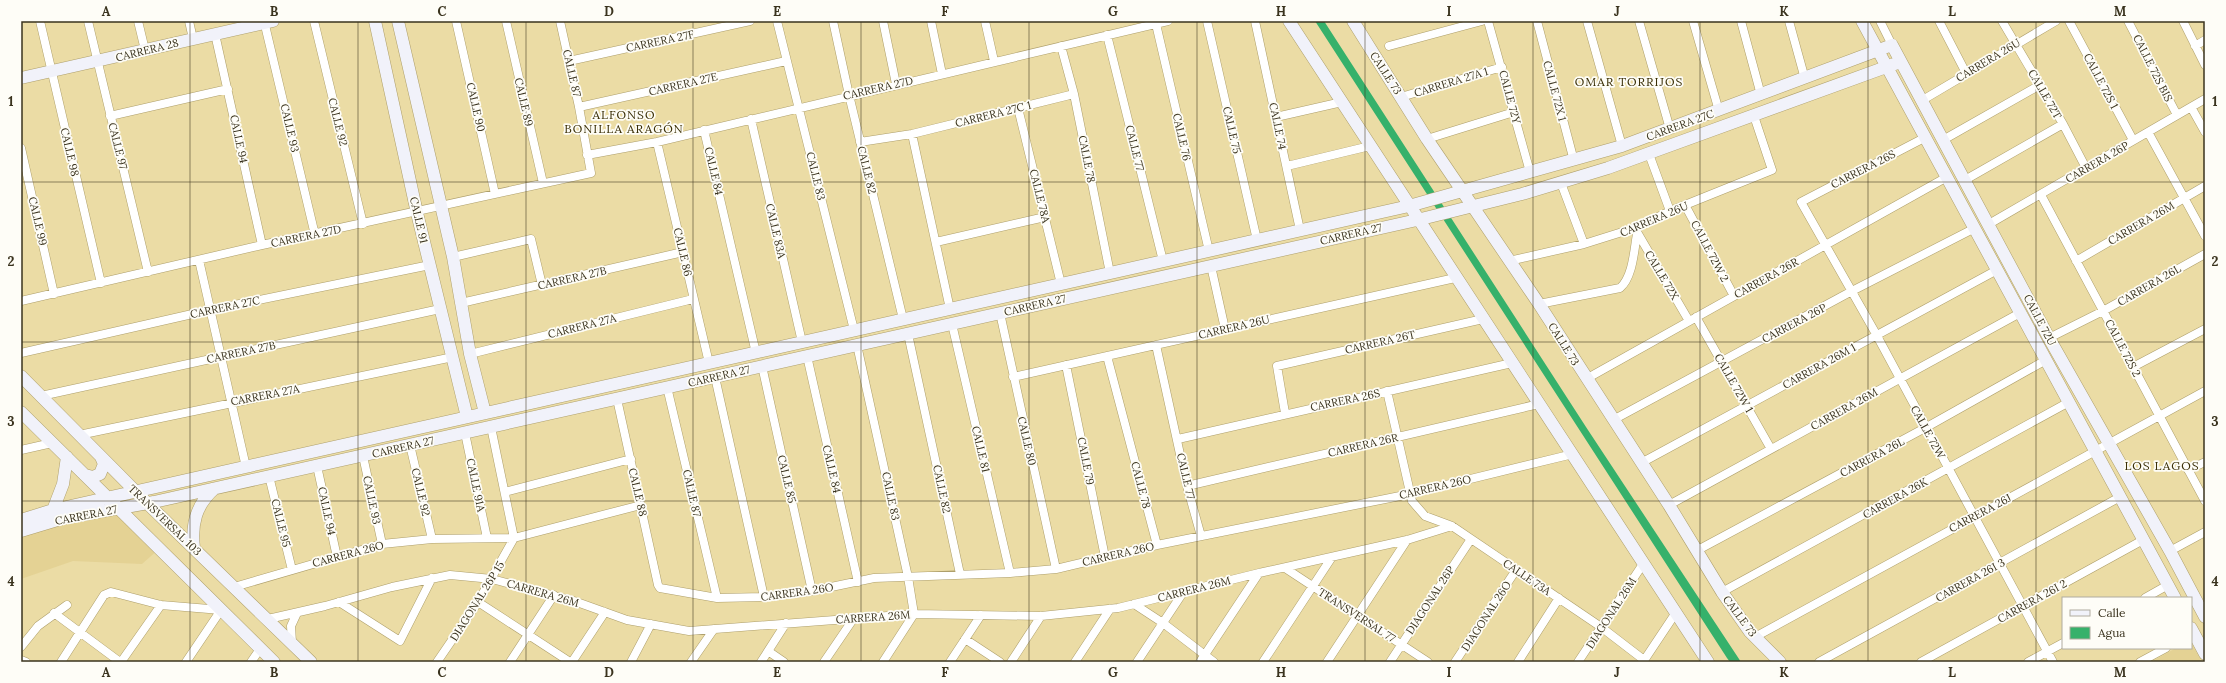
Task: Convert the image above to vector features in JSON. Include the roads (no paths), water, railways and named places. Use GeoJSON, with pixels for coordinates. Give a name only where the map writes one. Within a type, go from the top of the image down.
{"type":"FeatureCollection","features":[{"type":"Feature","properties":{"kind":"main road","name":"CALLE 91"},"geometry":{"type":"LineString","coordinates":[[374,21],[417,213],[467,417]]}},
{"type":"Feature","properties":{"kind":"main road"},"geometry":{"type":"LineString","coordinates":[[398,21],[453,257],[470,354],[485,413]]}},
{"type":"Feature","properties":{"kind":"main road"},"geometry":{"type":"LineString","coordinates":[[1289,21],[1417,220],[1573,454],[1675,614],[1708,662]]}},
{"type":"Feature","properties":{"kind":"main road","name":"CALLE 73"},"geometry":{"type":"LineString","coordinates":[[1353,21],[1427,139],[1539,304],[1722,592],[1755,637],[1780,662]]}},
{"type":"Feature","properties":{"kind":"main road","name":"CALLE 72U"},"geometry":{"type":"LineString","coordinates":[[1862,21],[1888,66],[2174,597]]}},
{"type":"Feature","properties":{"kind":"main road","name":"CARRERA 28"},"geometry":{"type":"LineString","coordinates":[[21,78],[97,62],[267,22]]}},
{"type":"Feature","properties":{"kind":"main road","name":"CARRERA 27C"},"geometry":{"type":"LineString","coordinates":[[1462,191],[1574,161],[1622,146],[1805,79],[1892,45]]}},
{"type":"Feature","properties":{"kind":"main road","name":"CALLE 72U"},"geometry":{"type":"LineString","coordinates":[[1892,45],[2049,338],[2170,551],[2205,617]]}},
{"type":"Feature","properties":{"kind":"main road","name":"CARRERA 27C"},"geometry":{"type":"LineString","coordinates":[[1472,206],[1561,183],[1649,154],[1900,62]]}},
{"type":"Feature","properties":{"kind":"main road"},"geometry":{"type":"LineString","coordinates":[[1409,206],[1462,191]]}},
{"type":"Feature","properties":{"kind":"main road","name":"CARRERA 27"},"geometry":{"type":"LineString","coordinates":[[21,520],[53,510],[1409,206]]}},
{"type":"Feature","properties":{"kind":"main road"},"geometry":{"type":"LineString","coordinates":[[1417,220],[1472,206]]}},
{"type":"Feature","properties":{"kind":"main road","name":"CARRERA 27"},"geometry":{"type":"LineString","coordinates":[[21,531],[64,518],[148,504],[1417,220]]}},
{"type":"Feature","properties":{"kind":"main road","name":"TRANSVERSAL 103"},"geometry":{"type":"LineString","coordinates":[[21,376],[78,435],[311,662]]}},
{"type":"Feature","properties":{"kind":"main road"},"geometry":{"type":"LineString","coordinates":[[465,405],[474,406],[482,401]]}},
{"type":"Feature","properties":{"kind":"main road"},"geometry":{"type":"LineString","coordinates":[[21,412],[274,662]]}},
{"type":"Feature","properties":{"kind":"main road"},"geometry":{"type":"LineString","coordinates":[[53,510],[63,484],[67,457]]}},
{"type":"Feature","properties":{"kind":"main road"},"geometry":{"type":"LineString","coordinates":[[85,475],[93,477],[100,474],[104,464],[101,457]]}},
{"type":"Feature","properties":{"kind":"main road"},"geometry":{"type":"LineString","coordinates":[[194,548],[192,534],[194,520],[199,506],[214,488]]}},
{"type":"Feature","properties":{"kind":"main road"},"geometry":{"type":"LineString","coordinates":[[2192,632],[2205,654]]}},
{"type":"Feature","properties":{"kind":"street","name":"CALLE 98"},"geometry":{"type":"LineString","coordinates":[[40,21],[101,283]]}},
{"type":"Feature","properties":{"kind":"street","name":"CALLE 97"},"geometry":{"type":"LineString","coordinates":[[88,21],[148,272]]}},
{"type":"Feature","properties":{"kind":"street"},"geometry":{"type":"LineString","coordinates":[[138,21],[145,50]]}},
{"type":"Feature","properties":{"kind":"street"},"geometry":{"type":"LineString","coordinates":[[189,21],[193,39]]}},
{"type":"Feature","properties":{"kind":"street","name":"CALLE 92"},"geometry":{"type":"LineString","coordinates":[[314,21],[363,224]]}},
{"type":"Feature","properties":{"kind":"street","name":"CALLE 90"},"geometry":{"type":"LineString","coordinates":[[456,21],[495,194]]}},
{"type":"Feature","properties":{"kind":"street","name":"CALLE 89"},"geometry":{"type":"LineString","coordinates":[[506,21],[543,182]]}},
{"type":"Feature","properties":{"kind":"street","name":"CALLE 87"},"geometry":{"type":"LineString","coordinates":[[560,21],[579,107],[591,173]]}},
{"type":"Feature","properties":{"kind":"street","name":"CARRERA 27F"},"geometry":{"type":"LineString","coordinates":[[569,61],[750,21]]}},
{"type":"Feature","properties":{"kind":"street","name":"CALLE 83"},"geometry":{"type":"LineString","coordinates":[[777,21],[854,330]]}},
{"type":"Feature","properties":{"kind":"street","name":"CALLE 82"},"geometry":{"type":"LineString","coordinates":[[833,21],[860,142],[903,319]]}},
{"type":"Feature","properties":{"kind":"street"},"geometry":{"type":"LineString","coordinates":[[882,21],[896,84]]}},
{"type":"Feature","properties":{"kind":"street"},"geometry":{"type":"LineString","coordinates":[[931,21],[942,74]]}},
{"type":"Feature","properties":{"kind":"street"},"geometry":{"type":"LineString","coordinates":[[984,21],[994,61]]}},
{"type":"Feature","properties":{"kind":"street","name":"CARRERA 27D"},"geometry":{"type":"LineString","coordinates":[[587,155],[657,142],[798,107],[1168,21]]}},
{"type":"Feature","properties":{"kind":"street","name":"CALLE 75"},"geometry":{"type":"LineString","coordinates":[[1207,21],[1257,240]]}},
{"type":"Feature","properties":{"kind":"street","name":"CALLE 74"},"geometry":{"type":"LineString","coordinates":[[1255,21],[1300,230]]}},
{"type":"Feature","properties":{"kind":"street"},"geometry":{"type":"LineString","coordinates":[[1389,46],[1482,21]]}},
{"type":"Feature","properties":{"kind":"street","name":"CALLE 72Y"},"geometry":{"type":"LineString","coordinates":[[1488,21],[1530,172]]}},
{"type":"Feature","properties":{"kind":"street","name":"CALLE 72X 1"},"geometry":{"type":"LineString","coordinates":[[1536,21],[1574,161]]}},
{"type":"Feature","properties":{"kind":"street"},"geometry":{"type":"LineString","coordinates":[[1586,21],[1622,146]]}},
{"type":"Feature","properties":{"kind":"street"},"geometry":{"type":"LineString","coordinates":[[1639,21],[1670,129]]}},
{"type":"Feature","properties":{"kind":"street"},"geometry":{"type":"LineString","coordinates":[[1693,21],[1719,111]]}},
{"type":"Feature","properties":{"kind":"street"},"geometry":{"type":"LineString","coordinates":[[1740,21],[1761,95]]}},
{"type":"Feature","properties":{"kind":"street"},"geometry":{"type":"LineString","coordinates":[[1789,21],[1805,79]]}},
{"type":"Feature","properties":{"kind":"street","name":"CALLE 72U"},"geometry":{"type":"LineString","coordinates":[[1880,21],[1892,45]]}},
{"type":"Feature","properties":{"kind":"street"},"geometry":{"type":"LineString","coordinates":[[1940,21],[1966,73]]}},
{"type":"Feature","properties":{"kind":"street","name":"CALLE 72T"},"geometry":{"type":"LineString","coordinates":[[2002,21],[2063,124],[2086,168]]}},
{"type":"Feature","properties":{"kind":"street","name":"CARRERA 26U"},"geometry":{"type":"LineString","coordinates":[[1921,101],[2056,21]]}},
{"type":"Feature","properties":{"kind":"street","name":"CALLE 72S 1"},"geometry":{"type":"LineString","coordinates":[[2069,21],[2134,140]]}},
{"type":"Feature","properties":{"kind":"street","name":"CALLE 72S BIS"},"geometry":{"type":"LineString","coordinates":[[2128,21],[2177,115]]}},
{"type":"Feature","properties":{"kind":"street"},"geometry":{"type":"LineString","coordinates":[[2183,21],[2205,65]]}},
{"type":"Feature","properties":{"kind":"street","name":"CALLE 93"},"geometry":{"type":"LineString","coordinates":[[267,22],[315,235]]}},
{"type":"Feature","properties":{"kind":"street","name":"CALLE 76"},"geometry":{"type":"LineString","coordinates":[[1156,24],[1209,251]]}},
{"type":"Feature","properties":{"kind":"street","name":"CALLE 94"},"geometry":{"type":"LineString","coordinates":[[216,34],[262,245]]}},
{"type":"Feature","properties":{"kind":"street","name":"CALLE 77"},"geometry":{"type":"LineString","coordinates":[[1107,35],[1163,261]]}},
{"type":"Feature","properties":{"kind":"street"},"geometry":{"type":"LineString","coordinates":[[2195,46],[2205,40]]}},
{"type":"Feature","properties":{"kind":"street","name":"CALLE 78"},"geometry":{"type":"LineString","coordinates":[[1061,46],[1074,94],[1110,273]]}},
{"type":"Feature","properties":{"kind":"street","name":"CARRERA 27E"},"geometry":{"type":"LineString","coordinates":[[579,107],[786,61]]}},
{"type":"Feature","properties":{"kind":"street","name":"CARRERA 27A 1"},"geometry":{"type":"LineString","coordinates":[[1401,97],[1502,67]]}},
{"type":"Feature","properties":{"kind":"street"},"geometry":{"type":"LineString","coordinates":[[1943,140],[2040,85]]}},
{"type":"Feature","properties":{"kind":"street"},"geometry":{"type":"LineString","coordinates":[[110,116],[228,89]]}},
{"type":"Feature","properties":{"kind":"street","name":"CARRERA 27C 1"},"geometry":{"type":"LineString","coordinates":[[860,142],[912,134],[1074,94]]}},
{"type":"Feature","properties":{"kind":"street","name":"CARRERA 26P"},"geometry":{"type":"LineString","coordinates":[[1989,224],[2205,99]]}},
{"type":"Feature","properties":{"kind":"street"},"geometry":{"type":"LineString","coordinates":[[1276,117],[1342,102]]}},
{"type":"Feature","properties":{"kind":"street"},"geometry":{"type":"LineString","coordinates":[[2191,107],[2205,132]]}},
{"type":"Feature","properties":{"kind":"street","name":"CALLE 78A"},"geometry":{"type":"LineString","coordinates":[[1018,108],[1046,217],[1061,284]]}},
{"type":"Feature","properties":{"kind":"street"},"geometry":{"type":"LineString","coordinates":[[1427,139],[1514,112]]}},
{"type":"Feature","properties":{"kind":"street","name":"CARRERA 26U"},"geometry":{"type":"LineString","coordinates":[[1509,261],[1636,231],[1670,211],[1772,170],[1754,116]]}},
{"type":"Feature","properties":{"kind":"street","name":"CALLE 83A"},"geometry":{"type":"LineString","coordinates":[[751,119],[802,342]]}},
{"type":"Feature","properties":{"kind":"street"},"geometry":{"type":"LineString","coordinates":[[1965,180],[2063,124]]}},
{"type":"Feature","properties":{"kind":"street","name":"CALLE 84"},"geometry":{"type":"LineString","coordinates":[[704,130],[756,352]]}},
{"type":"Feature","properties":{"kind":"street"},"geometry":{"type":"LineString","coordinates":[[2148,132],[2205,236]]}},
{"type":"Feature","properties":{"kind":"street"},"geometry":{"type":"LineString","coordinates":[[912,134],[950,309]]}},
{"type":"Feature","properties":{"kind":"street","name":"CARRERA 26S"},"geometry":{"type":"LineString","coordinates":[[1801,202],[1926,137]]}},
{"type":"Feature","properties":{"kind":"street","name":"CALLE 86"},"geometry":{"type":"LineString","coordinates":[[657,142],[709,363]]}},
{"type":"Feature","properties":{"kind":"street"},"geometry":{"type":"LineString","coordinates":[[1286,166],[1370,146]]}},
{"type":"Feature","properties":{"kind":"street","name":"CALLE 99"},"geometry":{"type":"LineString","coordinates":[[21,148],[54,294]]}},
{"type":"Feature","properties":{"kind":"street"},"geometry":{"type":"LineString","coordinates":[[1649,154],[1670,211]]}},
{"type":"Feature","properties":{"kind":"street","name":"CARRERA 27D"},"geometry":{"type":"LineString","coordinates":[[21,301],[262,245],[441,208],[543,182],[591,173]]}},
{"type":"Feature","properties":{"kind":"street","name":"CARRERA 26R"},"geometry":{"type":"LineString","coordinates":[[1586,379],[1947,177]]}},
{"type":"Feature","properties":{"kind":"street"},"geometry":{"type":"LineString","coordinates":[[1561,183],[1584,244]]}},
{"type":"Feature","properties":{"kind":"street","name":"CARRERA 26M"},"geometry":{"type":"LineString","coordinates":[[2076,261],[2205,186]]}},
{"type":"Feature","properties":{"kind":"street","name":"CALLE 72S 2"},"geometry":{"type":"LineString","coordinates":[[2041,195],[2205,502]]}},
{"type":"Feature","properties":{"kind":"street","name":"CALLE 72W"},"geometry":{"type":"LineString","coordinates":[[1801,202],[1876,334],[2053,662]]}},
{"type":"Feature","properties":{"kind":"street","name":"CALLE 72W 2"},"geometry":{"type":"LineString","coordinates":[[1686,205],[1734,296]]}},
{"type":"Feature","properties":{"kind":"street"},"geometry":{"type":"LineString","coordinates":[[936,242],[1046,217]]}},
{"type":"Feature","properties":{"kind":"street","name":"CARRERA 26P"},"geometry":{"type":"LineString","coordinates":[[1613,420],[1852,291],[1975,228]]}},
{"type":"Feature","properties":{"kind":"street"},"geometry":{"type":"LineString","coordinates":[[1539,304],[1620,288],[1625,284],[1636,231]]}},
{"type":"Feature","properties":{"kind":"street","name":"CALLE 72X"},"geometry":{"type":"LineString","coordinates":[[1636,231],[1693,319]]}},
{"type":"Feature","properties":{"kind":"street"},"geometry":{"type":"LineString","coordinates":[[453,257],[531,239],[542,285]]}},
{"type":"Feature","properties":{"kind":"street","name":"CARRERA 27B"},"geometry":{"type":"LineString","coordinates":[[461,303],[683,252]]}},
{"type":"Feature","properties":{"kind":"street","name":"CARRERA 26L"},"geometry":{"type":"LineString","coordinates":[[2049,338],[2103,311],[2205,254]]}},
{"type":"Feature","properties":{"kind":"street"},"geometry":{"type":"LineString","coordinates":[[199,260],[246,467]]}},
{"type":"Feature","properties":{"kind":"street","name":"CARRERA 27C"},"geometry":{"type":"LineString","coordinates":[[21,353],[210,310],[430,265]]}},
{"type":"Feature","properties":{"kind":"street"},"geometry":{"type":"LineString","coordinates":[[1211,266],[1225,329]]}},
{"type":"Feature","properties":{"kind":"street","name":"CARRERA 26M 1"},"geometry":{"type":"LineString","coordinates":[[1641,463],[1876,334],[1997,270]]}},
{"type":"Feature","properties":{"kind":"street","name":"CARRERA 26U"},"geometry":{"type":"LineString","coordinates":[[1013,377],[1456,278]]}},
{"type":"Feature","properties":{"kind":"street","name":"CARRERA 27A"},"geometry":{"type":"LineString","coordinates":[[470,354],[693,299]]}},
{"type":"Feature","properties":{"kind":"street","name":"CARRERA 27B"},"geometry":{"type":"LineString","coordinates":[[41,396],[440,309]]}},
{"type":"Feature","properties":{"kind":"street","name":"CALLE 80"},"geometry":{"type":"LineString","coordinates":[[1000,313],[1056,569]]}},
{"type":"Feature","properties":{"kind":"street","name":"CARRERA 26M"},"geometry":{"type":"LineString","coordinates":[[1668,505],[2020,313]]}},
{"type":"Feature","properties":{"kind":"street","name":"CARRERA 26T"},"geometry":{"type":"LineString","coordinates":[[1285,413],[1277,366],[1483,319]]}},
{"type":"Feature","properties":{"kind":"street","name":"CALLE 72W 1"},"geometry":{"type":"LineString","coordinates":[[1693,319],[1721,362],[1771,449]]}},
{"type":"Feature","properties":{"kind":"street","name":"CALLE 81"},"geometry":{"type":"LineString","coordinates":[[952,324],[1010,573]]}},
{"type":"Feature","properties":{"kind":"street"},"geometry":{"type":"LineString","coordinates":[[2133,367],[2205,329]]}},
{"type":"Feature","properties":{"kind":"street","name":"CALLE 82"},"geometry":{"type":"LineString","coordinates":[[908,334],[960,574]]}},
{"type":"Feature","properties":{"kind":"street","name":"CALLE 83"},"geometry":{"type":"LineString","coordinates":[[857,345],[908,577],[914,614]]}},
{"type":"Feature","properties":{"kind":"street","name":"CALLE 77"},"geometry":{"type":"LineString","coordinates":[[1156,345],[1178,439],[1187,486],[1201,536]]}},
{"type":"Feature","properties":{"kind":"street","name":"CALLE 84"},"geometry":{"type":"LineString","coordinates":[[807,356],[858,582]]}},
{"type":"Feature","properties":{"kind":"street","name":"CALLE 78"},"geometry":{"type":"LineString","coordinates":[[1107,356],[1156,545]]}},
{"type":"Feature","properties":{"kind":"street","name":"CARRERA 27A"},"geometry":{"type":"LineString","coordinates":[[78,435],[453,357]]}},
{"type":"Feature","properties":{"kind":"street","name":"CARRERA 26L"},"geometry":{"type":"LineString","coordinates":[[1696,551],[1926,428],[2046,360]]}},
{"type":"Feature","properties":{"kind":"street","name":"CARRERA 26S"},"geometry":{"type":"LineString","coordinates":[[1178,439],[1285,413],[1512,363]]}},
{"type":"Feature","properties":{"kind":"street","name":"CALLE 79"},"geometry":{"type":"LineString","coordinates":[[1066,365],[1105,557]]}},
{"type":"Feature","properties":{"kind":"street","name":"CALLE 85"},"geometry":{"type":"LineString","coordinates":[[762,366],[812,591]]}},
{"type":"Feature","properties":{"kind":"street"},"geometry":{"type":"LineString","coordinates":[[714,377],[764,597]]}},
{"type":"Feature","properties":{"kind":"street","name":"CALLE 87"},"geometry":{"type":"LineString","coordinates":[[667,388],[716,598]]}},
{"type":"Feature","properties":{"kind":"street"},"geometry":{"type":"LineString","coordinates":[[1387,391],[1410,493]]}},
{"type":"Feature","properties":{"kind":"street","name":"CARRERA 26J"},"geometry":{"type":"LineString","coordinates":[[1755,637],[1973,516],[2205,391]]}},
{"type":"Feature","properties":{"kind":"street","name":"CALLE 88"},"geometry":{"type":"LineString","coordinates":[[617,399],[658,585]]}},
{"type":"Feature","properties":{"kind":"street","name":"CARRERA 26K"},"geometry":{"type":"LineString","coordinates":[[1722,592],[2069,402]]}},
{"type":"Feature","properties":{"kind":"street","name":"CARRERA 26R"},"geometry":{"type":"LineString","coordinates":[[1187,486],[1539,404]]}},
{"type":"Feature","properties":{"kind":"street"},"geometry":{"type":"LineString","coordinates":[[491,427],[514,538]]}},
{"type":"Feature","properties":{"kind":"street","name":"CALLE 91A"},"geometry":{"type":"LineString","coordinates":[[465,433],[487,538]]}},
{"type":"Feature","properties":{"kind":"street"},"geometry":{"type":"LineString","coordinates":[[21,450],[52,443]]}},
{"type":"Feature","properties":{"kind":"street","name":"CALLE 92"},"geometry":{"type":"LineString","coordinates":[[410,445],[432,539]]}},
{"type":"Feature","properties":{"kind":"street","name":"CARRERA 26O"},"geometry":{"type":"LineString","coordinates":[[658,585],[660,588],[716,598],[764,597],[812,591],[874,578],[1010,573],[1056,569],[1156,545],[1410,493],[1573,454]]}},
{"type":"Feature","properties":{"kind":"street","name":"CALLE 93"},"geometry":{"type":"LineString","coordinates":[[363,456],[382,544]]}},
{"type":"Feature","properties":{"kind":"street"},"geometry":{"type":"LineString","coordinates":[[505,492],[631,460]]}},
{"type":"Feature","properties":{"kind":"street"},"geometry":{"type":"LineString","coordinates":[[2188,470],[2205,462]]}},
{"type":"Feature","properties":{"kind":"street","name":"CALLE 94"},"geometry":{"type":"LineString","coordinates":[[317,466],[337,557]]}},
{"type":"Feature","properties":{"kind":"street","name":"CALLE 95"},"geometry":{"type":"LineString","coordinates":[[269,476],[292,570]]}},
{"type":"Feature","properties":{"kind":"street","name":"CALLE 73A"},"geometry":{"type":"LineString","coordinates":[[1410,493],[1412,500],[1425,516],[1452,526],[1601,627],[1644,661]]}},
{"type":"Feature","properties":{"kind":"street","name":"CARRERA 26I 3"},"geometry":{"type":"LineString","coordinates":[[1819,662],[2120,497]]}},
{"type":"Feature","properties":{"kind":"street","name":"CARRERA 26O"},"geometry":{"type":"LineString","coordinates":[[234,588],[382,544],[432,539],[514,538],[641,505]]}},
{"type":"Feature","properties":{"kind":"street","name":"CARRERA 26M"},"geometry":{"type":"LineString","coordinates":[[268,619],[339,602],[392,587],[450,575],[494,576],[605,612],[651,624],[689,631],[914,614],[1041,616],[1110,609],[1134,604],[1259,573],[1407,540],[1452,526]]}},
{"type":"Feature","properties":{"kind":"street"},"geometry":{"type":"LineString","coordinates":[[2170,551],[2205,532]]}},
{"type":"Feature","properties":{"kind":"street","name":"DIAGONAL 26P 15"},"geometry":{"type":"LineString","coordinates":[[437,662],[478,602],[514,538]]}},
{"type":"Feature","properties":{"kind":"street","name":"DIAGONAL 26P"},"geometry":{"type":"LineString","coordinates":[[1390,662],[1471,539]]}},
{"type":"Feature","properties":{"kind":"street"},"geometry":{"type":"LineString","coordinates":[[1326,662],[1407,540]]}},
{"type":"Feature","properties":{"kind":"street","name":"CARRERA 26I 2"},"geometry":{"type":"LineString","coordinates":[[1922,662],[2143,540]]}},
{"type":"Feature","properties":{"kind":"street"},"geometry":{"type":"LineString","coordinates":[[1263,662],[1332,557]]}},
{"type":"Feature","properties":{"kind":"street","name":"DIAGONAL 26M"},"geometry":{"type":"LineString","coordinates":[[1578,662],[1643,564]]}},
{"type":"Feature","properties":{"kind":"street","name":"TRANSVERSAL 77"},"geometry":{"type":"LineString","coordinates":[[1286,568],[1428,662]]}},
{"type":"Feature","properties":{"kind":"street","name":"DIAGONAL 26O"},"geometry":{"type":"LineString","coordinates":[[1455,662],[1516,570]]}},
{"type":"Feature","properties":{"kind":"street"},"geometry":{"type":"LineString","coordinates":[[1202,659],[1259,573]]}},
{"type":"Feature","properties":{"kind":"street"},"geometry":{"type":"LineString","coordinates":[[339,602],[400,641],[432,578]]}},
{"type":"Feature","properties":{"kind":"street"},"geometry":{"type":"LineString","coordinates":[[2147,597],[2168,586]]}},
{"type":"Feature","properties":{"kind":"street"},"geometry":{"type":"LineString","coordinates":[[1137,662],[1184,591]]}},
{"type":"Feature","properties":{"kind":"street"},"geometry":{"type":"LineString","coordinates":[[61,662],[104,595],[111,592],[161,605],[221,610],[186,662]]}},
{"type":"Feature","properties":{"kind":"street"},"geometry":{"type":"LineString","coordinates":[[510,662],[554,595]]}},
{"type":"Feature","properties":{"kind":"street"},"geometry":{"type":"LineString","coordinates":[[1518,662],[1559,598]]}},
{"type":"Feature","properties":{"kind":"street"},"geometry":{"type":"LineString","coordinates":[[478,602],[571,662],[605,612]]}},
{"type":"Feature","properties":{"kind":"street"},"geometry":{"type":"LineString","coordinates":[[1134,604],[1163,623],[1202,659],[1214,662]]}},
{"type":"Feature","properties":{"kind":"street"},"geometry":{"type":"LineString","coordinates":[[21,647],[38,626],[67,605]]}},
{"type":"Feature","properties":{"kind":"street"},"geometry":{"type":"LineString","coordinates":[[54,613],[121,662],[161,605]]}},
{"type":"Feature","properties":{"kind":"street"},"geometry":{"type":"LineString","coordinates":[[1075,662],[1110,609]]}},
{"type":"Feature","properties":{"kind":"street"},"geometry":{"type":"LineString","coordinates":[[292,643],[291,626],[297,612]]}},
{"type":"Feature","properties":{"kind":"street"},"geometry":{"type":"LineString","coordinates":[[883,662],[914,614]]}},
{"type":"Feature","properties":{"kind":"street"},"geometry":{"type":"LineString","coordinates":[[1644,661],[1675,614]]}},
{"type":"Feature","properties":{"kind":"street"},"geometry":{"type":"LineString","coordinates":[[950,662],[981,615]]}},
{"type":"Feature","properties":{"kind":"street"},"geometry":{"type":"LineString","coordinates":[[1011,662],[1041,616]]}},
{"type":"Feature","properties":{"kind":"street"},"geometry":{"type":"LineString","coordinates":[[824,662],[854,618]]}},
{"type":"Feature","properties":{"kind":"street"},"geometry":{"type":"LineString","coordinates":[[761,662],[786,623]]}},
{"type":"Feature","properties":{"kind":"street"},"geometry":{"type":"LineString","coordinates":[[631,662],[651,624]]}},
{"type":"Feature","properties":{"kind":"street"},"geometry":{"type":"LineString","coordinates":[[691,662],[714,629]]}},
{"type":"Feature","properties":{"kind":"street"},"geometry":{"type":"LineString","coordinates":[[965,639],[1000,662]]}},
{"type":"Feature","properties":{"kind":"street"},"geometry":{"type":"LineString","coordinates":[[2028,662],[2062,644]]}},
{"type":"Feature","properties":{"kind":"street"},"geometry":{"type":"LineString","coordinates":[[251,662],[260,648]]}},
{"type":"Feature","properties":{"kind":"street"},"geometry":{"type":"LineString","coordinates":[[2140,662],[2164,649]]}},
{"type":"Feature","properties":{"kind":"street"},"geometry":{"type":"LineString","coordinates":[[768,651],[784,662]]}},
{"type":"Feature","properties":{"kind":"street"},"geometry":{"type":"LineString","coordinates":[[21,660],[26,662]]}},
{"type":"Feature","properties":{"kind":"water"},"geometry":{"type":"Polygon","coordinates":[[[1315,21],[1324,21],[1586,427],[1741,662],[1730,662],[1727,658],[1315,21]]]}},
{"type":"Feature","properties":{"kind":"district","name":"OMAR TORRIJOS"},"geometry":{"type":"Point","coordinates":[1629,82]}},
{"type":"Feature","properties":{"kind":"district","name":"ALFONSO BONILLA ARAGÓN"},"geometry":{"type":"Point","coordinates":[624,122]}},
{"type":"Feature","properties":{"kind":"district","name":"LOS LAGOS"},"geometry":{"type":"Point","coordinates":[2162,466]}}]}
